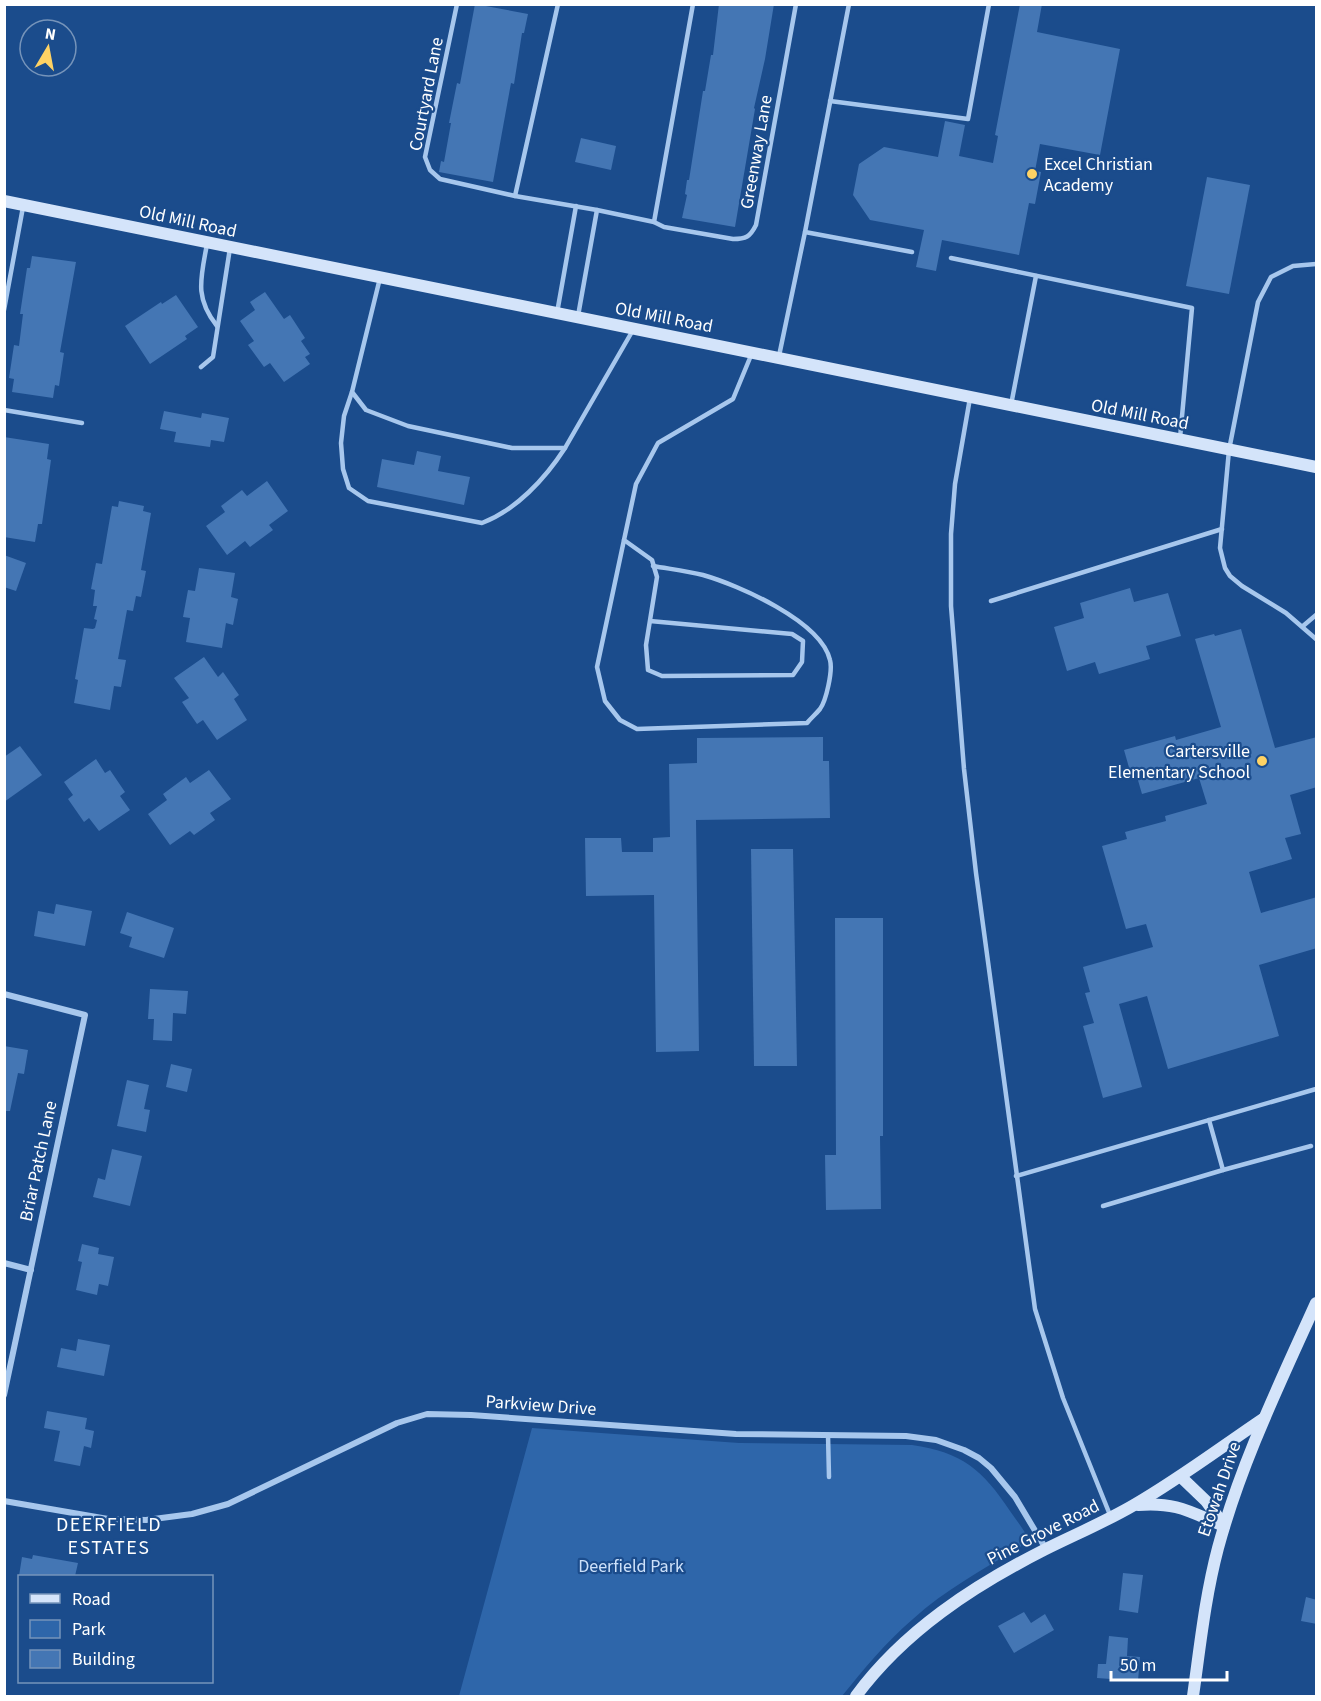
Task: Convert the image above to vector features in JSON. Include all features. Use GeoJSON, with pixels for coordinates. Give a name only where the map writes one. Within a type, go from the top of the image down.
{"type":"FeatureCollection","features":[{"type":"Feature","properties":{"kind":"street","name":"Old Mill Road"},"geometry":{"type":"LineString","coordinates":[[4,201],[1317,467]]}},
{"type":"Feature","properties":{"kind":"street","name":"Briar Patch Lane"},"geometry":{"type":"LineString","coordinates":[[4,994],[85,1015],[4,1395]]}},
{"type":"Feature","properties":{"kind":"street"},"geometry":{"type":"LineString","coordinates":[[4,1263],[30,1270]]}},
{"type":"Feature","properties":{"kind":"street","name":"Etowah Drive"},"geometry":{"type":"LineString","coordinates":[[1193,1696],[1208,1590],[1224,1526],[1263,1419],[1317,1304]]}},
{"type":"Feature","properties":{"kind":"street","name":"Parkview Drive"},"geometry":{"type":"LineString","coordinates":[[4,1501],[108,1519],[146,1520],[192,1514],[228,1504],[397,1423],[427,1414],[471,1415],[736,1434],[922,1437],[949,1443],[979,1458],[991,1468],[1009,1488],[1046,1549]]}},
{"type":"Feature","properties":{"kind":"street","name":"Pine Grove Road"},"geometry":{"type":"LineString","coordinates":[[856,1696],[898,1647],[968,1592],[1046,1549],[1134,1506],[1181,1477],[1263,1419]]}},
{"type":"Feature","properties":{"kind":"street"},"geometry":{"type":"LineString","coordinates":[[1181,1477],[1206,1501],[1224,1526]]}},
{"type":"Feature","properties":{"kind":"street"},"geometry":{"type":"LineString","coordinates":[[1134,1506],[1154,1504],[1183,1507],[1224,1526]]}},
{"type":"Feature","properties":{"kind":"lane","name":"Courtyard Lane"},"geometry":{"type":"LineString","coordinates":[[457,4],[425,157],[430,170],[440,179],[515,196],[654,222]]}},
{"type":"Feature","properties":{"kind":"lane"},"geometry":{"type":"LineString","coordinates":[[515,196],[558,4]]}},
{"type":"Feature","properties":{"kind":"lane"},"geometry":{"type":"LineString","coordinates":[[654,222],[693,4]]}},
{"type":"Feature","properties":{"kind":"lane","name":"Greenway Lane"},"geometry":{"type":"LineString","coordinates":[[654,222],[664,227],[733,239],[744,239],[751,236],[756,225],[764,188],[796,4]]}},
{"type":"Feature","properties":{"kind":"lane"},"geometry":{"type":"LineString","coordinates":[[779,359],[849,4]]}},
{"type":"Feature","properties":{"kind":"lane"},"geometry":{"type":"LineString","coordinates":[[830,101],[968,118],[989,4]]}},
{"type":"Feature","properties":{"kind":"lane"},"geometry":{"type":"LineString","coordinates":[[4,310],[23,205]]}},
{"type":"Feature","properties":{"kind":"lane"},"geometry":{"type":"LineString","coordinates":[[557,314],[576,206]]}},
{"type":"Feature","properties":{"kind":"lane"},"geometry":{"type":"LineString","coordinates":[[578,318],[597,210]]}},
{"type":"Feature","properties":{"kind":"lane"},"geometry":{"type":"LineString","coordinates":[[805,232],[912,252]]}},
{"type":"Feature","properties":{"kind":"lane"},"geometry":{"type":"LineString","coordinates":[[207,243],[200,284],[201,294],[207,313],[218,326]]}},
{"type":"Feature","properties":{"kind":"lane"},"geometry":{"type":"LineString","coordinates":[[201,367],[213,357],[230,248]]}},
{"type":"Feature","properties":{"kind":"lane"},"geometry":{"type":"LineString","coordinates":[[951,258],[1192,308],[1180,440]]}},
{"type":"Feature","properties":{"kind":"lane"},"geometry":{"type":"LineString","coordinates":[[1317,264],[1293,266],[1271,277],[1258,302],[1229,450],[1220,548],[1225,568],[1230,576],[1286,613],[1317,639]]}},
{"type":"Feature","properties":{"kind":"lane"},"geometry":{"type":"LineString","coordinates":[[1011,406],[1036,276]]}},
{"type":"Feature","properties":{"kind":"lane"},"geometry":{"type":"LineString","coordinates":[[380,278],[344,416],[342,434],[343,469],[350,488],[368,501],[482,523],[499,516],[521,500],[556,462],[633,329]]}},
{"type":"Feature","properties":{"kind":"lane"},"geometry":{"type":"LineString","coordinates":[[653,566],[704,575],[770,601],[800,622],[820,641],[831,660],[829,684],[821,708],[807,723],[637,729],[620,720],[605,701],[597,667],[636,484],[658,443],[733,399],[752,353]]}},
{"type":"Feature","properties":{"kind":"lane"},"geometry":{"type":"LineString","coordinates":[[352,392],[366,410],[408,426],[512,448],[565,448]]}},
{"type":"Feature","properties":{"kind":"lane"},"geometry":{"type":"LineString","coordinates":[[970,398],[954,484],[951,606],[974,861],[1035,1309],[1063,1398],[1112,1518]]}},
{"type":"Feature","properties":{"kind":"lane"},"geometry":{"type":"LineString","coordinates":[[4,410],[82,423]]}},
{"type":"Feature","properties":{"kind":"lane"},"geometry":{"type":"LineString","coordinates":[[991,601],[1222,529]]}},
{"type":"Feature","properties":{"kind":"lane"},"geometry":{"type":"LineString","coordinates":[[624,540],[652,560],[657,577],[646,645],[648,670],[662,676],[793,675],[802,662],[803,641],[792,634],[650,621]]}},
{"type":"Feature","properties":{"kind":"lane"},"geometry":{"type":"LineString","coordinates":[[1303,626],[1317,615]]}},
{"type":"Feature","properties":{"kind":"lane"},"geometry":{"type":"LineString","coordinates":[[1016,1176],[1317,1089]]}},
{"type":"Feature","properties":{"kind":"lane"},"geometry":{"type":"LineString","coordinates":[[1209,1120],[1223,1170]]}},
{"type":"Feature","properties":{"kind":"lane"},"geometry":{"type":"LineString","coordinates":[[1103,1206],[1311,1146]]}},
{"type":"Feature","properties":{"kind":"lane"},"geometry":{"type":"LineString","coordinates":[[828,1435],[829,1478]]}},
{"type":"Feature","properties":{"kind":"green space","name":"Deerfield Park"},"geometry":{"type":"Polygon","coordinates":[[[532,1428],[739,1443],[912,1445],[929,1448],[958,1458],[980,1474],[1000,1497],[1028,1539],[1023,1545],[966,1579],[926,1608],[884,1646],[842,1696],[459,1696],[532,1428]]]}},
{"type":"Feature","properties":{"kind":"building"},"geometry":{"type":"Polygon","coordinates":[[[475,4],[528,14],[524,33],[522,33],[514,84],[511,83],[493,182],[439,172],[441,161],[444,162],[451,123],[449,123],[457,83],[460,84],[475,4]]]}},
{"type":"Feature","properties":{"kind":"building"},"geometry":{"type":"Polygon","coordinates":[[[719,4],[774,4],[735,227],[682,218],[703,91],[705,91],[711,55],[713,55],[719,4]]]}},
{"type":"Feature","properties":{"kind":"building"},"geometry":{"type":"Polygon","coordinates":[[[1020,4],[1042,4],[1037,32],[1120,49],[1100,155],[1040,144],[1035,171],[1041,172],[1035,204],[1029,203],[1019,255],[942,240],[936,271],[916,267],[924,230],[870,220],[853,195],[859,164],[884,147],[938,157],[945,121],[965,125],[959,156],[993,163],[998,136],[995,135],[1020,4]]]}},
{"type":"Feature","properties":{"kind":"building"},"geometry":{"type":"Polygon","coordinates":[[[581,138],[616,146],[611,170],[575,162],[581,138]]]}},
{"type":"Feature","properties":{"kind":"building"},"geometry":{"type":"Polygon","coordinates":[[[1207,177],[1250,185],[1229,294],[1186,286],[1207,177]]]}},
{"type":"Feature","properties":{"kind":"building"},"geometry":{"type":"Polygon","coordinates":[[[32,256],[76,262],[60,352],[64,353],[59,386],[55,385],[53,398],[12,392],[14,379],[9,378],[14,345],[19,346],[23,314],[20,314],[27,268],[30,268],[32,256]]]}},
{"type":"Feature","properties":{"kind":"building"},"geometry":{"type":"Polygon","coordinates":[[[265,292],[284,319],[290,315],[305,338],[301,341],[310,354],[305,357],[310,364],[284,382],[270,363],[264,367],[248,345],[254,341],[240,321],[255,310],[250,302],[265,292]]]}},
{"type":"Feature","properties":{"kind":"building"},"geometry":{"type":"Polygon","coordinates":[[[176,295],[198,327],[185,336],[187,339],[150,364],[125,326],[161,302],[162,304],[176,295]]]}},
{"type":"Feature","properties":{"kind":"building"},"geometry":{"type":"Polygon","coordinates":[[[164,411],[201,418],[202,413],[229,418],[224,442],[211,440],[210,447],[174,442],[176,432],[160,429],[164,411]]]}},
{"type":"Feature","properties":{"kind":"building"},"geometry":{"type":"Polygon","coordinates":[[[4,437],[49,444],[47,459],[51,460],[42,524],[38,524],[35,542],[4,537],[4,437]]]}},
{"type":"Feature","properties":{"kind":"building"},"geometry":{"type":"Polygon","coordinates":[[[417,451],[441,456],[438,471],[470,477],[464,505],[377,487],[382,459],[414,465],[417,451]]]}},
{"type":"Feature","properties":{"kind":"building"},"geometry":{"type":"Polygon","coordinates":[[[267,481],[288,511],[269,525],[273,530],[250,547],[245,541],[227,555],[206,526],[225,512],[221,506],[242,490],[247,496],[267,481]]]}},
{"type":"Feature","properties":{"kind":"building"},"geometry":{"type":"Polygon","coordinates":[[[119,501],[144,506],[143,511],[151,513],[141,570],[146,571],[141,597],[136,596],[133,611],[127,610],[118,659],[126,660],[121,687],[114,686],[110,710],[74,703],[78,680],[75,679],[84,628],[95,628],[97,620],[94,619],[97,606],[93,606],[95,590],[91,589],[96,563],[102,564],[112,506],[118,507],[119,501]]]}},
{"type":"Feature","properties":{"kind":"building"},"geometry":{"type":"Polygon","coordinates":[[[4,555],[26,563],[16,591],[4,587],[4,555]]]}},
{"type":"Feature","properties":{"kind":"building"},"geometry":{"type":"Polygon","coordinates":[[[199,568],[235,573],[231,597],[238,599],[233,625],[226,623],[222,648],[186,642],[190,618],[183,617],[188,590],[195,591],[199,568]]]}},
{"type":"Feature","properties":{"kind":"building"},"geometry":{"type":"Polygon","coordinates":[[[1130,588],[1134,602],[1168,593],[1181,636],[1146,646],[1150,659],[1099,674],[1095,662],[1067,671],[1054,627],[1084,618],[1080,603],[1130,588]]]}},
{"type":"Feature","properties":{"kind":"building"},"geometry":{"type":"Polygon","coordinates":[[[1241,629],[1275,748],[1317,737],[1317,787],[1290,795],[1301,834],[1285,838],[1292,859],[1249,872],[1261,913],[1317,897],[1317,948],[1259,965],[1279,1036],[1168,1069],[1147,996],[1119,1004],[1142,1087],[1103,1098],[1083,1026],[1094,1023],[1085,993],[1090,992],[1083,967],[1153,947],[1146,924],[1126,929],[1102,846],[1127,839],[1125,832],[1166,821],[1165,816],[1207,804],[1199,778],[1142,794],[1135,770],[1130,771],[1124,750],[1175,736],[1176,740],[1221,727],[1195,639],[1241,629]]]}},
{"type":"Feature","properties":{"kind":"building"},"geometry":{"type":"Polygon","coordinates":[[[204,657],[218,677],[223,672],[239,695],[234,699],[247,720],[217,740],[203,720],[197,724],[182,702],[189,698],[174,678],[204,657]]]}},
{"type":"Feature","properties":{"kind":"building"},"geometry":{"type":"Polygon","coordinates":[[[823,737],[823,761],[829,761],[830,818],[696,820],[699,1051],[656,1052],[654,895],[586,896],[585,838],[621,838],[622,852],[653,852],[653,838],[670,837],[669,764],[697,763],[697,738],[823,737]]]}},
{"type":"Feature","properties":{"kind":"building"},"geometry":{"type":"Polygon","coordinates":[[[20,746],[42,775],[4,802],[4,757],[20,746]]]}},
{"type":"Feature","properties":{"kind":"building"},"geometry":{"type":"Polygon","coordinates":[[[96,759],[105,773],[110,770],[125,792],[120,796],[130,810],[99,831],[89,818],[84,822],[68,799],[73,795],[64,782],[96,759]]]}},
{"type":"Feature","properties":{"kind":"building"},"geometry":{"type":"Polygon","coordinates":[[[209,770],[231,799],[210,813],[215,820],[194,835],[190,831],[170,845],[148,814],[167,800],[163,794],[186,777],[190,783],[209,770]]]}},
{"type":"Feature","properties":{"kind":"building"},"geometry":{"type":"Polygon","coordinates":[[[751,849],[793,849],[797,1066],[754,1066],[751,849]]]}},
{"type":"Feature","properties":{"kind":"building"},"geometry":{"type":"Polygon","coordinates":[[[56,904],[92,911],[85,946],[34,936],[38,911],[54,914],[56,904]]]}},
{"type":"Feature","properties":{"kind":"building"},"geometry":{"type":"Polygon","coordinates":[[[127,912],[174,928],[164,958],[129,947],[132,937],[120,933],[127,912]]]}},
{"type":"Feature","properties":{"kind":"building"},"geometry":{"type":"Polygon","coordinates":[[[835,918],[883,918],[881,1209],[826,1210],[825,1155],[836,1155],[835,918]]]}},
{"type":"Feature","properties":{"kind":"building"},"geometry":{"type":"Polygon","coordinates":[[[150,989],[188,991],[186,1014],[173,1013],[172,1041],[153,1040],[154,1019],[148,1019],[150,989]]]}},
{"type":"Feature","properties":{"kind":"building"},"geometry":{"type":"Polygon","coordinates":[[[4,1046],[28,1050],[24,1074],[18,1073],[10,1111],[4,1111],[4,1046]]]}},
{"type":"Feature","properties":{"kind":"building"},"geometry":{"type":"Polygon","coordinates":[[[171,1064],[192,1069],[187,1092],[166,1087],[171,1064]]]}},
{"type":"Feature","properties":{"kind":"building"},"geometry":{"type":"Polygon","coordinates":[[[127,1080],[149,1085],[144,1109],[150,1110],[146,1132],[117,1126],[127,1080]]]}},
{"type":"Feature","properties":{"kind":"building"},"geometry":{"type":"Polygon","coordinates":[[[112,1149],[142,1156],[130,1206],[93,1197],[98,1178],[105,1180],[112,1149]]]}},
{"type":"Feature","properties":{"kind":"building"},"geometry":{"type":"Polygon","coordinates":[[[82,1244],[99,1248],[98,1254],[114,1257],[108,1286],[99,1284],[97,1295],[76,1290],[82,1262],[78,1261],[82,1244]]]}},
{"type":"Feature","properties":{"kind":"building"},"geometry":{"type":"Polygon","coordinates":[[[78,1339],[110,1345],[104,1376],[57,1367],[61,1348],[76,1351],[78,1339]]]}},
{"type":"Feature","properties":{"kind":"building"},"geometry":{"type":"Polygon","coordinates":[[[47,1411],[87,1418],[85,1429],[94,1431],[91,1448],[84,1446],[80,1466],[54,1461],[60,1431],[44,1428],[47,1411]]]}},
{"type":"Feature","properties":{"kind":"building"},"geometry":{"type":"Polygon","coordinates":[[[33,1555],[78,1563],[75,1575],[19,1575],[22,1557],[32,1559],[33,1555]]]}},
{"type":"Feature","properties":{"kind":"building"},"geometry":{"type":"Polygon","coordinates":[[[1123,1573],[1143,1575],[1138,1613],[1119,1610],[1123,1573]]]}},
{"type":"Feature","properties":{"kind":"building"},"geometry":{"type":"Polygon","coordinates":[[[1306,1597],[1317,1600],[1317,1624],[1301,1621],[1306,1597]]]}},
{"type":"Feature","properties":{"kind":"building"},"geometry":{"type":"Polygon","coordinates":[[[1024,1612],[1031,1623],[1045,1614],[1054,1630],[1014,1653],[998,1626],[1024,1612]]]}},
{"type":"Feature","properties":{"kind":"building"},"geometry":{"type":"Polygon","coordinates":[[[1109,1636],[1128,1638],[1127,1656],[1140,1657],[1138,1681],[1097,1678],[1098,1664],[1106,1664],[1109,1636]]]}},
{"type":"Feature","properties":{"kind":"place","name":"Excel Christian Academy"},"geometry":{"type":"Point","coordinates":[1032,174]}},
{"type":"Feature","properties":{"kind":"place","name":"Cartersville Elementary School"},"geometry":{"type":"Point","coordinates":[1262,761]}},
{"type":"Feature","properties":{"kind":"district","name":"DEERFIELD ESTATES"},"geometry":{"type":"Point","coordinates":[109,1536]}}]}
